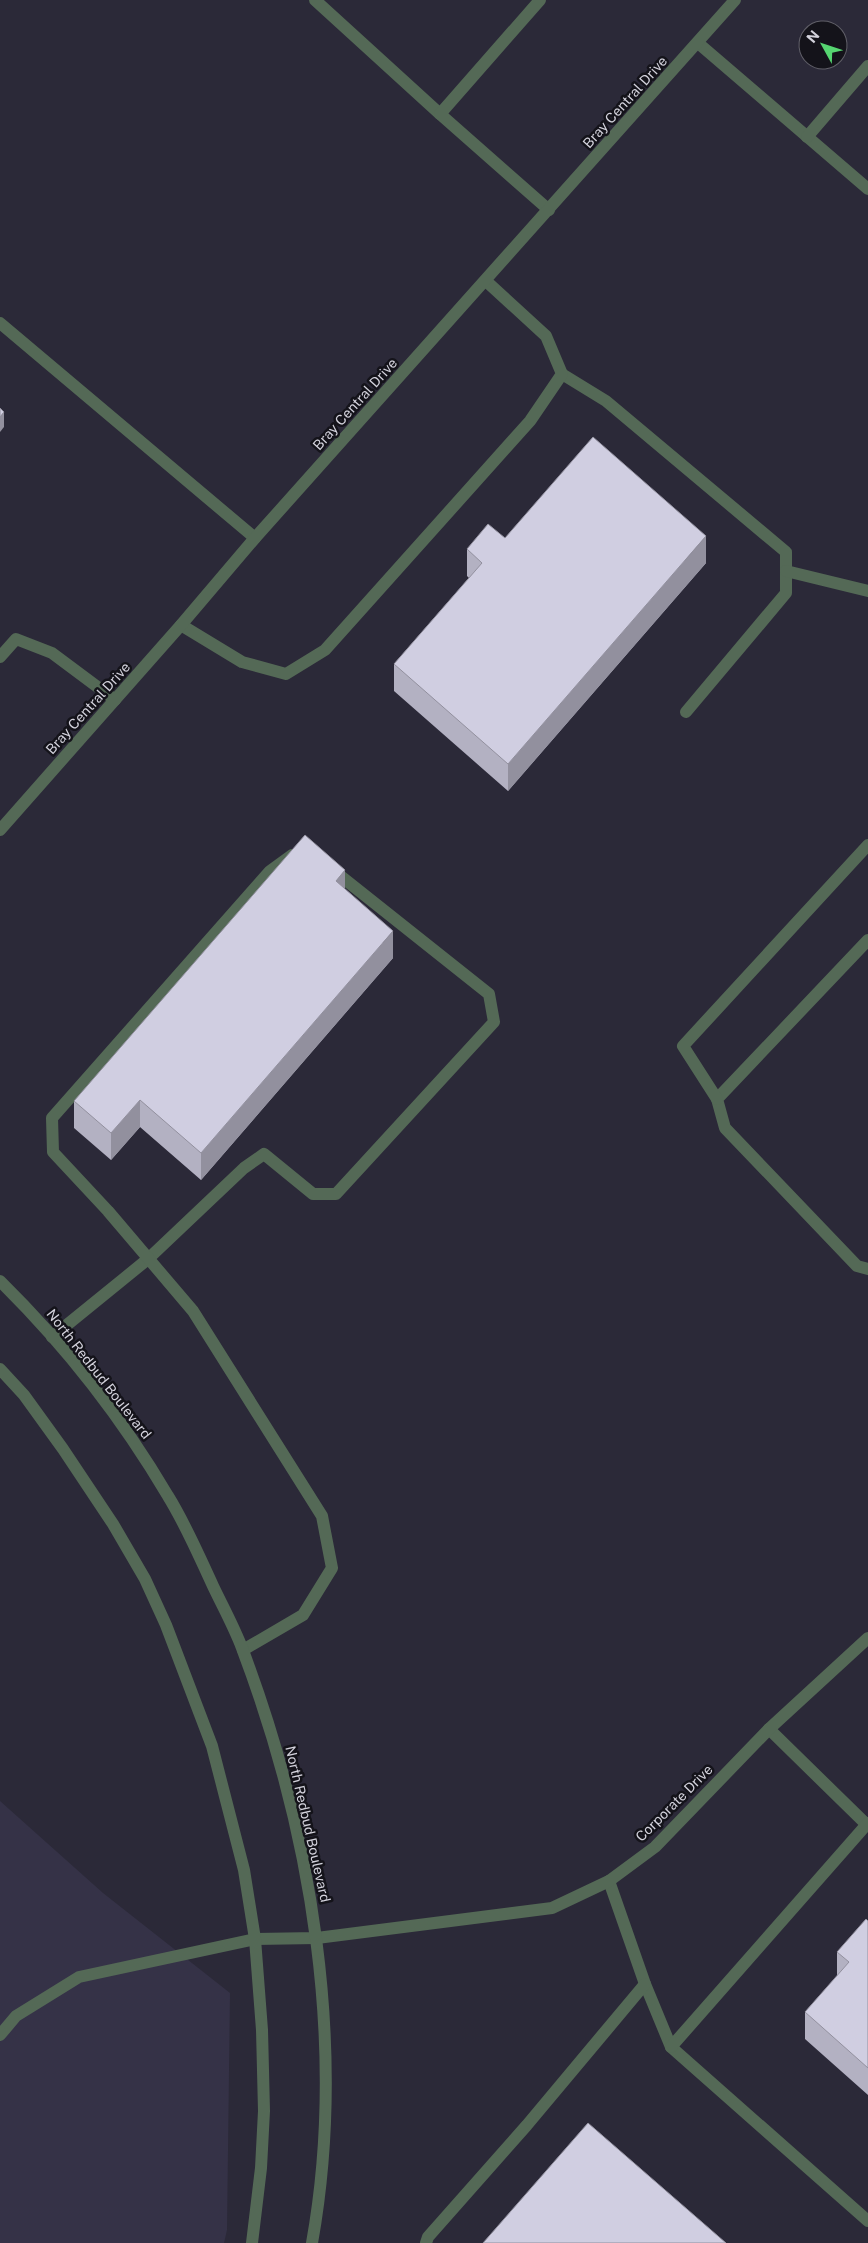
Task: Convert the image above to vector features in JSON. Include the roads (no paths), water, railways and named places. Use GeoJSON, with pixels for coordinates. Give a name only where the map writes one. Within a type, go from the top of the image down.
{"type":"FeatureCollection","features":[{"type":"Feature","properties":{"kind":"street"},"geometry":{"type":"LineString","coordinates":[[315,0],[549,210]]}},
{"type":"Feature","properties":{"kind":"street"},"geometry":{"type":"LineString","coordinates":[[440,114],[540,0]]}},
{"type":"Feature","properties":{"kind":"street","name":"Bray Central Drive"},"geometry":{"type":"LineString","coordinates":[[0,830],[255,538],[736,0]]}},
{"type":"Feature","properties":{"kind":"street"},"geometry":{"type":"LineString","coordinates":[[698,43],[868,189]]}},
{"type":"Feature","properties":{"kind":"street"},"geometry":{"type":"LineString","coordinates":[[807,137],[868,66]]}},
{"type":"Feature","properties":{"kind":"street"},"geometry":{"type":"LineString","coordinates":[[486,281],[546,336],[562,374],[606,401],[786,552],[786,593],[686,712]]}},
{"type":"Feature","properties":{"kind":"street"},"geometry":{"type":"LineString","coordinates":[[0,323],[255,538]]}},
{"type":"Feature","properties":{"kind":"street"},"geometry":{"type":"LineString","coordinates":[[181,625],[242,662],[286,674],[325,650],[530,421],[562,374]]}},
{"type":"Feature","properties":{"kind":"street"},"geometry":{"type":"LineString","coordinates":[[786,571],[868,591]]}},
{"type":"Feature","properties":{"kind":"street"},"geometry":{"type":"LineString","coordinates":[[0,657],[16,639],[52,653],[115,700]]}},
{"type":"Feature","properties":{"kind":"street"},"geometry":{"type":"LineString","coordinates":[[868,845],[683,1046],[717,1099],[725,1128],[857,1266],[868,1269]]}},
{"type":"Feature","properties":{"kind":"street"},"geometry":{"type":"LineString","coordinates":[[242,1650],[303,1615],[332,1568],[322,1516],[193,1311],[53,1152],[52,1118],[270,871],[303,846]]}},
{"type":"Feature","properties":{"kind":"street"},"geometry":{"type":"LineString","coordinates":[[52,1337],[148,1258],[244,1168],[264,1154],[313,1194],[336,1194],[494,1022],[489,994],[326,864]]}},
{"type":"Feature","properties":{"kind":"street"},"geometry":{"type":"LineString","coordinates":[[717,1099],[868,940]]}},
{"type":"Feature","properties":{"kind":"street","name":"North Redbud Boulevard"},"geometry":{"type":"LineString","coordinates":[[0,1281],[28,1309],[100,1396],[127,1431],[170,1499],[242,1650],[276,1748],[299,1838],[317,1938],[325,2027],[322,2162],[312,2243]]}},
{"type":"Feature","properties":{"kind":"street"},"geometry":{"type":"LineString","coordinates":[[0,1369],[24,1394],[113,1524],[145,1579],[166,1625],[212,1746],[244,1870],[255,1939],[262,2030],[264,2111],[261,2168],[252,2243]]}},
{"type":"Feature","properties":{"kind":"street","name":"Corporate Drive"},"geometry":{"type":"LineString","coordinates":[[0,2035],[16,2016],[79,1977],[255,1939],[317,1938],[552,1908],[609,1881],[655,1846],[769,1729],[868,1638]]}},
{"type":"Feature","properties":{"kind":"street"},"geometry":{"type":"LineString","coordinates":[[671,2046],[868,1825],[769,1729]]}},
{"type":"Feature","properties":{"kind":"street"},"geometry":{"type":"LineString","coordinates":[[609,1881],[645,1984],[671,2046],[868,2221]]}},
{"type":"Feature","properties":{"kind":"street"},"geometry":{"type":"LineString","coordinates":[[426,2243],[428,2237],[527,2126],[645,1984]]}}]}
